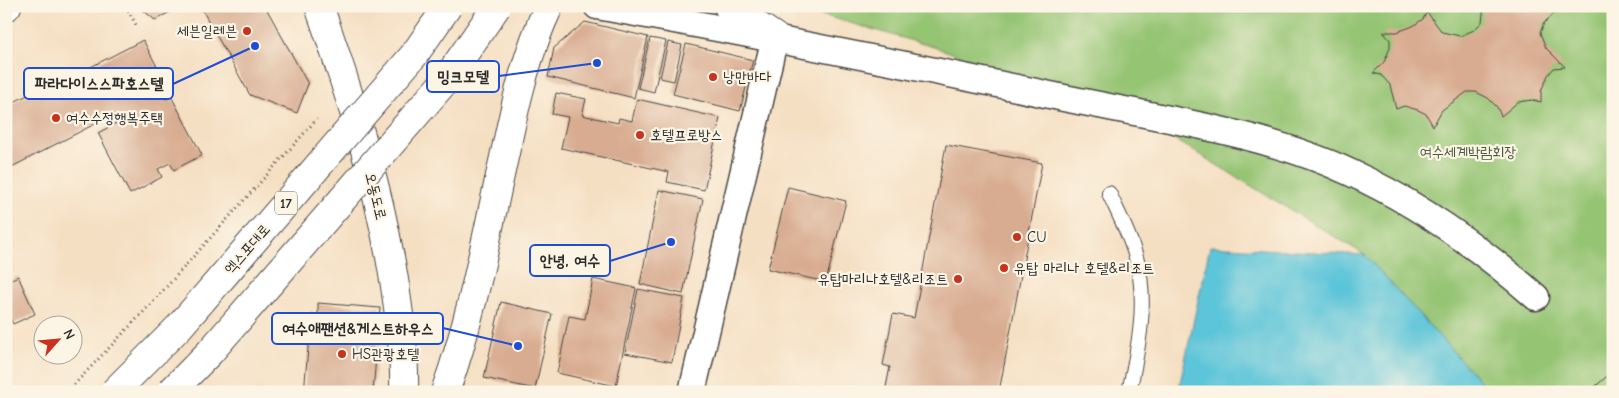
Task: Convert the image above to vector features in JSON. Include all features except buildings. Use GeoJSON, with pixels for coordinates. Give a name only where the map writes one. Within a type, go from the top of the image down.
{"type":"FeatureCollection","features":[{"type":"Feature","properties":{"kind":"main road","name":"오동도로"},"geometry":{"type":"LineString","coordinates":[[319,6],[347,85],[377,196],[390,257],[402,348],[404,392]]}},
{"type":"Feature","properties":{"kind":"main road","name":"엑스포대로"},"geometry":{"type":"LineString","coordinates":[[114,392],[192,312],[414,55],[448,6]]}},
{"type":"Feature","properties":{"kind":"main road"},"geometry":{"type":"LineString","coordinates":[[171,392],[210,352],[446,80],[498,6]]}},
{"type":"Feature","properties":{"kind":"main road"},"geometry":{"type":"LineString","coordinates":[[445,392],[462,341],[483,256],[527,60],[549,6]]}},
{"type":"Feature","properties":{"kind":"main road"},"geometry":{"type":"LineString","coordinates":[[728,6],[775,37]]}},
{"type":"Feature","properties":{"kind":"street"},"geometry":{"type":"LineString","coordinates":[[598,6],[775,37],[1241,136],[1306,155],[1347,171],[1380,187],[1448,228],[1502,267],[1536,297]]}},
{"type":"Feature","properties":{"kind":"street"},"geometry":{"type":"LineString","coordinates":[[692,392],[775,37]]}},
{"type":"Feature","properties":{"kind":"lane"},"geometry":{"type":"LineString","coordinates":[[1108,193],[1129,237],[1137,261],[1141,287],[1140,339],[1129,392]]}},
{"type":"Feature","properties":{"kind":"path"},"geometry":{"type":"LineString","coordinates":[[126,6],[136,25]]}},
{"type":"Feature","properties":{"kind":"path"},"geometry":{"type":"LineString","coordinates":[[67,392],[151,304],[347,85]]}},
{"type":"Feature","properties":{"kind":"green space","name":"여수세계박람회장"},"geometry":{"type":"Polygon","coordinates":[[[791,6],[1613,6],[1613,392],[1490,392],[1365,255],[1128,111],[934,47],[791,6]]]}},
{"type":"Feature","properties":{"kind":"water"},"geometry":{"type":"Polygon","coordinates":[[[1210,246],[1365,255],[1490,392],[1178,392],[1210,246]]]}},
{"type":"Feature","properties":{"kind":"place","name":"세븐일레븐"},"geometry":{"type":"Point","coordinates":[247,31]}},
{"type":"Feature","properties":{"kind":"place","name":"파라다이스스파호스텔"},"geometry":{"type":"Point","coordinates":[255,46]}},
{"type":"Feature","properties":{"kind":"place","name":"밍크모텔"},"geometry":{"type":"Point","coordinates":[597,63]}},
{"type":"Feature","properties":{"kind":"place","name":"낭만바다"},"geometry":{"type":"Point","coordinates":[713,77]}},
{"type":"Feature","properties":{"kind":"place","name":"여수수정행복주택"},"geometry":{"type":"Point","coordinates":[56,118]}},
{"type":"Feature","properties":{"kind":"place","name":"호텔프로방스"},"geometry":{"type":"Point","coordinates":[640,135]}},
{"type":"Feature","properties":{"kind":"place","name":"CU"},"geometry":{"type":"Point","coordinates":[1017,237]}},
{"type":"Feature","properties":{"kind":"place","name":"안녕, 여수"},"geometry":{"type":"Point","coordinates":[671,242]}},
{"type":"Feature","properties":{"kind":"place","name":"유탑 마리나 호텔&리조트"},"geometry":{"type":"Point","coordinates":[1004,268]}},
{"type":"Feature","properties":{"kind":"place","name":"유탑마리나호텔&리조트"},"geometry":{"type":"Point","coordinates":[958,279]}},
{"type":"Feature","properties":{"kind":"place","name":"여수애팬션&게스트하우스"},"geometry":{"type":"Point","coordinates":[518,346]}},
{"type":"Feature","properties":{"kind":"place","name":"HS관광호텔"},"geometry":{"type":"Point","coordinates":[342,354]}}]}
